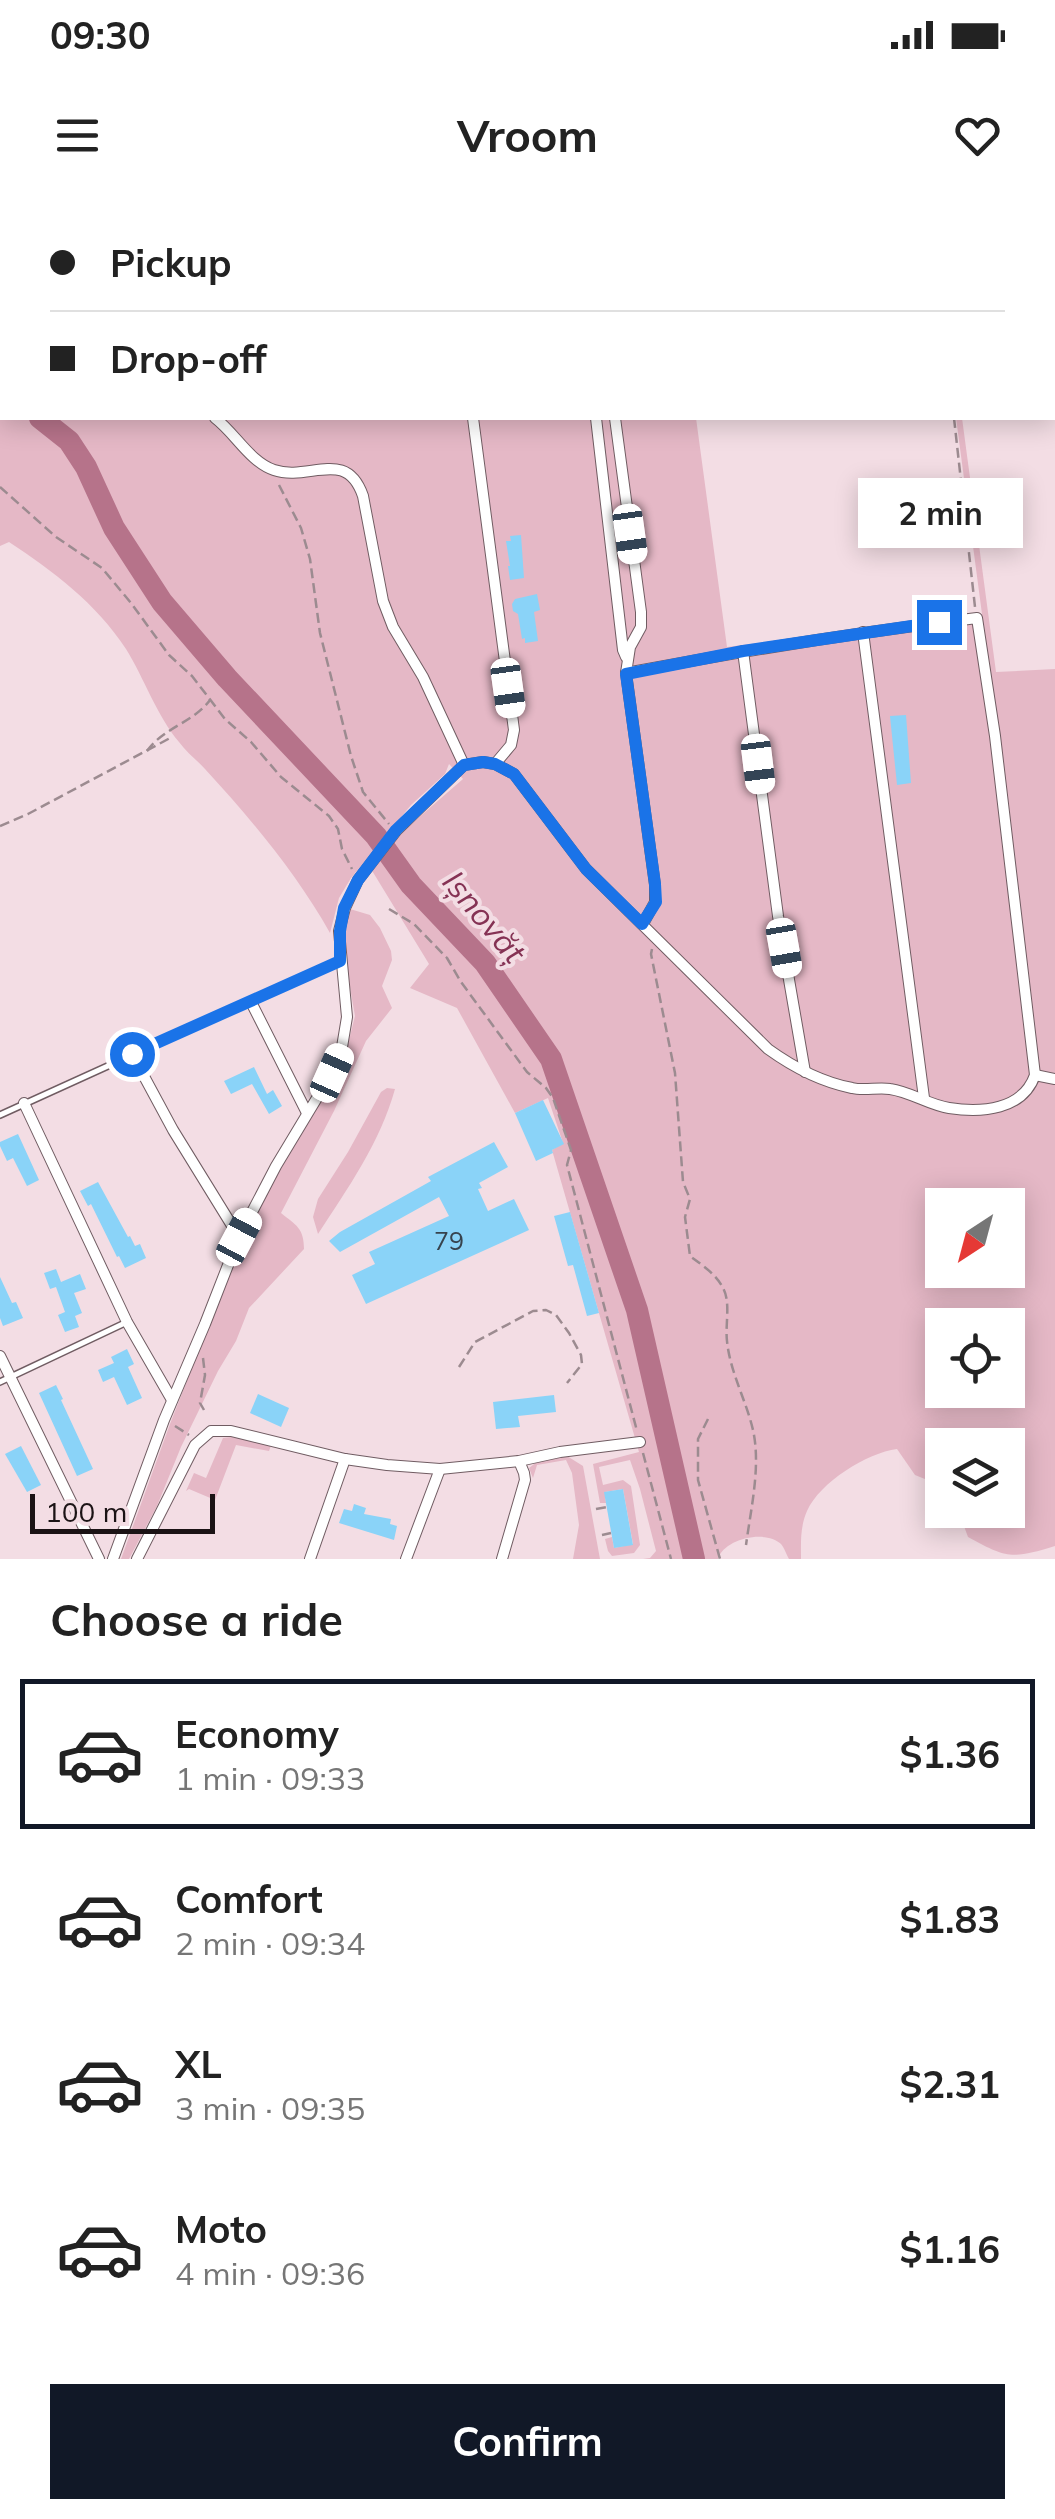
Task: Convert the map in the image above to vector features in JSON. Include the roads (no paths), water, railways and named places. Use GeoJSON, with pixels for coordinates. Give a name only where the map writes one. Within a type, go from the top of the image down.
{"type":"FeatureCollection","features":[{"type":"Feature","properties":{"kind":"street"},"geometry":{"type":"LineString","coordinates":[[221,420],[272,470],[337,468],[359,483],[383,601],[464,765]]}},
{"type":"Feature","properties":{"kind":"street"},"geometry":{"type":"LineString","coordinates":[[473,420],[514,730],[511,745],[495,764]]}},
{"type":"Feature","properties":{"kind":"street"},"geometry":{"type":"LineString","coordinates":[[596,420],[626,658]]}},
{"type":"Feature","properties":{"kind":"street"},"geometry":{"type":"LineString","coordinates":[[614,420],[641,612],[641,627],[626,658],[626,674],[655,884],[656,902],[642,924]]}},
{"type":"Feature","properties":{"kind":"street"},"geometry":{"type":"LineString","coordinates":[[113,1559],[239,1237],[332,1073],[346,1035],[340,961],[344,908],[358,880],[396,830],[464,765],[495,764],[514,774],[586,869],[768,1049],[792,1067],[853,1089],[890,1089],[948,1108],[1010,1104],[1030,1090],[1035,1075],[976,618],[743,651],[626,674]]}},
{"type":"Feature","properties":{"kind":"street"},"geometry":{"type":"LineString","coordinates":[[864,632],[924,1098]]}},
{"type":"Feature","properties":{"kind":"street"},"geometry":{"type":"LineString","coordinates":[[743,651],[778,916],[805,1072]]}},
{"type":"Feature","properties":{"kind":"street"},"geometry":{"type":"LineString","coordinates":[[251,1002],[308,1112]]}},
{"type":"Feature","properties":{"kind":"street"},"geometry":{"type":"LineString","coordinates":[[132,1054],[239,1237]]}},
{"type":"Feature","properties":{"kind":"street"},"geometry":{"type":"LineString","coordinates":[[1035,1075],[1055,1079]]}},
{"type":"Feature","properties":{"kind":"street"},"geometry":{"type":"LineString","coordinates":[[24,1103],[127,1322],[172,1400]]}},
{"type":"Feature","properties":{"kind":"street"},"geometry":{"type":"LineString","coordinates":[[0,1356],[5,1379],[99,1559]]}},
{"type":"Feature","properties":{"kind":"street"},"geometry":{"type":"LineString","coordinates":[[137,1559],[196,1445],[211,1431],[248,1434],[345,1459],[440,1469],[518,1462],[560,1452],[640,1442]]}},
{"type":"Feature","properties":{"kind":"street"},"geometry":{"type":"LineString","coordinates":[[310,1559],[345,1459]]}},
{"type":"Feature","properties":{"kind":"street"},"geometry":{"type":"LineString","coordinates":[[502,1559],[525,1480],[518,1462]]}},
{"type":"Feature","properties":{"kind":"street"},"geometry":{"type":"LineString","coordinates":[[406,1559],[440,1469]]}},
{"type":"Feature","properties":{"kind":"lane"},"geometry":{"type":"LineString","coordinates":[[0,1115],[340,961]]}},
{"type":"Feature","properties":{"kind":"lane"},"geometry":{"type":"LineString","coordinates":[[5,1379],[127,1322]]}},
{"type":"Feature","properties":{"kind":"waterway","name":"Ișnovăț"},"geometry":{"type":"LineString","coordinates":[[43,420],[69,441],[86,467],[114,528],[162,602],[227,678],[376,836],[411,885],[485,963],[551,1059],[637,1310],[694,1559]]}}]}
